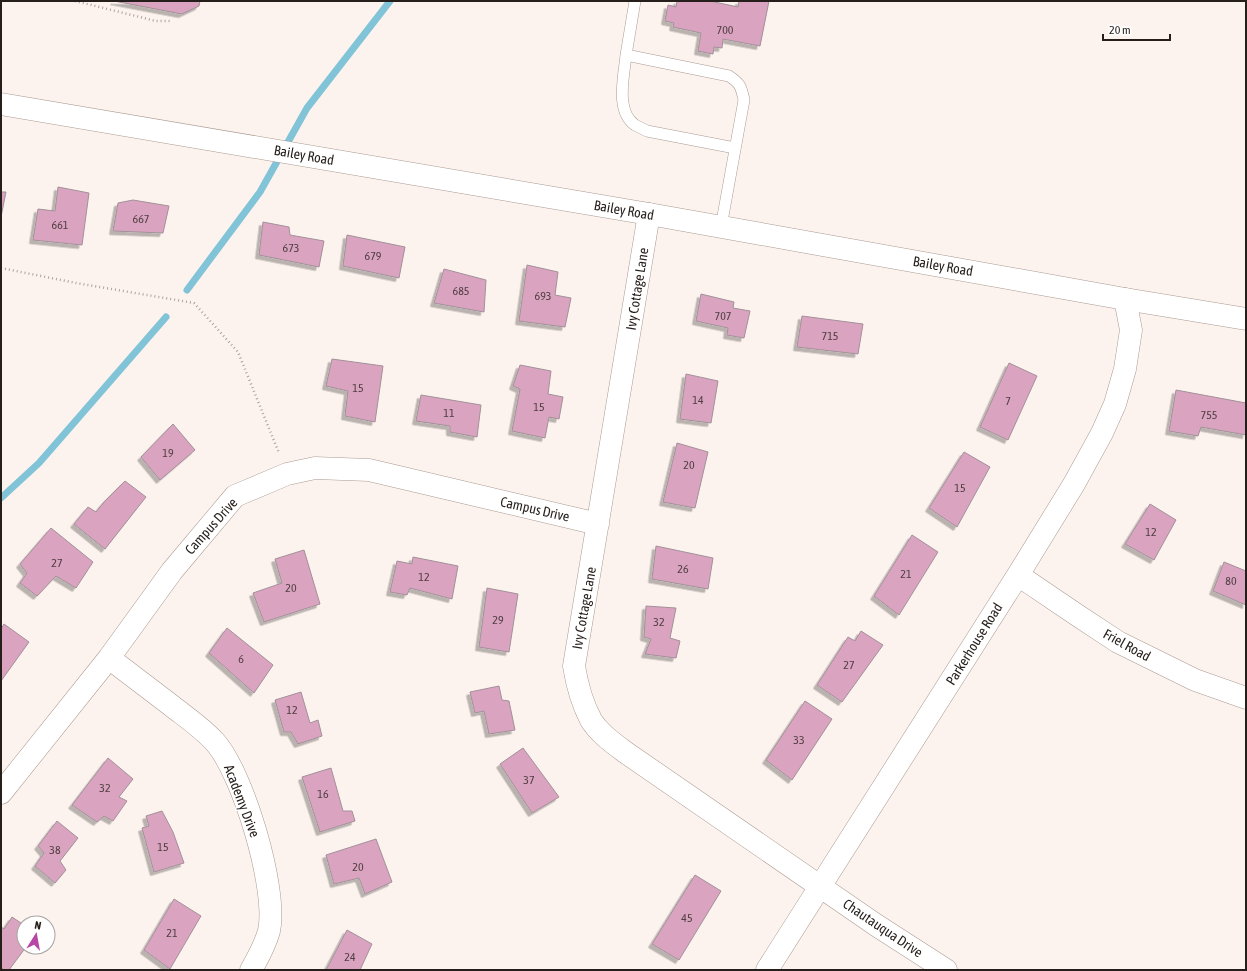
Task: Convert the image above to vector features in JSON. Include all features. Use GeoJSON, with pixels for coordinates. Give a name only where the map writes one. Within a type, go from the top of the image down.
{"type":"FeatureCollection","features":[{"type":"Feature","properties":{"kind":"street","name":"Bailey Road"},"geometry":{"type":"LineString","coordinates":[[1,104],[649,214],[1125,299],[1246,319]]}},
{"type":"Feature","properties":{"kind":"street","name":"Ivy Cottage Lane"},"geometry":{"type":"LineString","coordinates":[[649,214],[574,666],[577,683],[592,721],[608,739],[820,886]]}},
{"type":"Feature","properties":{"kind":"street","name":"Parkerhouse Road"},"geometry":{"type":"LineString","coordinates":[[767,970],[1018,575],[1074,484],[1102,433],[1115,404],[1125,369],[1131,330],[1125,299]]}},
{"type":"Feature","properties":{"kind":"street","name":"Campus Drive"},"geometry":{"type":"LineString","coordinates":[[1,793],[110,658],[172,571],[235,496],[287,474],[315,468],[368,470],[598,524]]}},
{"type":"Feature","properties":{"kind":"street","name":"Friel Road"},"geometry":{"type":"LineString","coordinates":[[1018,575],[1118,642],[1195,680],[1246,698]]}},
{"type":"Feature","properties":{"kind":"street","name":"Academy Drive"},"geometry":{"type":"LineString","coordinates":[[110,658],[189,719],[215,742],[233,770],[253,821],[266,876],[270,902],[268,931],[259,955],[251,970]]}},
{"type":"Feature","properties":{"kind":"street","name":"Chautauqua Drive"},"geometry":{"type":"LineString","coordinates":[[820,886],[876,925],[946,970]]}},
{"type":"Feature","properties":{"kind":"lane"},"geometry":{"type":"LineString","coordinates":[[635,1],[626,55],[622,96],[627,114],[634,124],[647,131],[735,148]]}},
{"type":"Feature","properties":{"kind":"lane"},"geometry":{"type":"LineString","coordinates":[[626,55],[729,76],[737,81],[741,86],[744,100],[722,227]]}},
{"type":"Feature","properties":{"kind":"path"},"geometry":{"type":"LineString","coordinates":[[75,1],[156,21],[171,20]]}},
{"type":"Feature","properties":{"kind":"path"},"geometry":{"type":"LineString","coordinates":[[1,268],[194,304],[238,352],[287,474]]}},
{"type":"Feature","properties":{"kind":"building"},"geometry":{"type":"Polygon","coordinates":[[[114,1],[200,1],[199,6],[182,14],[114,1]]]}},
{"type":"Feature","properties":{"kind":"building"},"geometry":{"type":"Polygon","coordinates":[[[677,1],[710,1],[738,7],[739,1],[769,1],[760,46],[723,39],[722,48],[714,47],[713,54],[698,51],[701,33],[673,27],[674,23],[665,21],[668,5],[676,7],[677,1]]]}},
{"type":"Feature","properties":{"kind":"building"},"geometry":{"type":"Polygon","coordinates":[[[58,187],[89,193],[82,245],[33,240],[38,209],[55,211],[58,187]]]}},
{"type":"Feature","properties":{"kind":"building"},"geometry":{"type":"Polygon","coordinates":[[[1,192],[6,192],[1,217],[1,192]]]}},
{"type":"Feature","properties":{"kind":"building"},"geometry":{"type":"Polygon","coordinates":[[[133,200],[169,206],[163,233],[113,231],[118,203],[133,200]]]}},
{"type":"Feature","properties":{"kind":"building"},"geometry":{"type":"Polygon","coordinates":[[[263,222],[289,227],[290,235],[324,241],[319,267],[259,255],[263,222]]]}},
{"type":"Feature","properties":{"kind":"building"},"geometry":{"type":"Polygon","coordinates":[[[347,235],[405,247],[399,278],[343,266],[347,235]]]}},
{"type":"Feature","properties":{"kind":"building"},"geometry":{"type":"Polygon","coordinates":[[[527,265],[558,272],[555,295],[571,298],[565,327],[519,321],[527,265]]]}},
{"type":"Feature","properties":{"kind":"building"},"geometry":{"type":"Polygon","coordinates":[[[444,269],[486,280],[484,312],[434,303],[444,269]]]}},
{"type":"Feature","properties":{"kind":"building"},"geometry":{"type":"Polygon","coordinates":[[[701,294],[734,302],[733,308],[750,311],[744,338],[727,335],[728,328],[696,321],[701,294]]]}},
{"type":"Feature","properties":{"kind":"building"},"geometry":{"type":"Polygon","coordinates":[[[802,316],[863,324],[858,354],[797,347],[802,316]]]}},
{"type":"Feature","properties":{"kind":"building"},"geometry":{"type":"Polygon","coordinates":[[[332,359],[383,366],[375,422],[345,416],[348,391],[326,386],[332,359]]]}},
{"type":"Feature","properties":{"kind":"building"},"geometry":{"type":"Polygon","coordinates":[[[1009,363],[1037,376],[1008,440],[980,427],[1009,363]]]}},
{"type":"Feature","properties":{"kind":"building"},"geometry":{"type":"Polygon","coordinates":[[[520,365],[551,371],[548,394],[563,397],[559,419],[549,417],[545,438],[512,431],[520,389],[513,386],[520,365]]]}},
{"type":"Feature","properties":{"kind":"building"},"geometry":{"type":"Polygon","coordinates":[[[686,374],[718,381],[711,423],[680,419],[686,374]]]}},
{"type":"Feature","properties":{"kind":"building"},"geometry":{"type":"Polygon","coordinates":[[[1176,390],[1246,403],[1246,435],[1201,427],[1198,436],[1169,431],[1176,390]]]}},
{"type":"Feature","properties":{"kind":"building"},"geometry":{"type":"Polygon","coordinates":[[[421,395],[481,405],[477,437],[450,432],[450,426],[416,421],[421,395]]]}},
{"type":"Feature","properties":{"kind":"building"},"geometry":{"type":"Polygon","coordinates":[[[173,424],[195,450],[160,480],[141,457],[173,424]]]}},
{"type":"Feature","properties":{"kind":"building"},"geometry":{"type":"Polygon","coordinates":[[[677,443],[708,452],[695,508],[663,502],[677,443]]]}},
{"type":"Feature","properties":{"kind":"building"},"geometry":{"type":"Polygon","coordinates":[[[964,452],[990,467],[957,527],[929,508],[964,452]]]}},
{"type":"Feature","properties":{"kind":"building"},"geometry":{"type":"Polygon","coordinates":[[[125,481],[146,497],[105,549],[74,524],[88,507],[96,512],[125,481]]]}},
{"type":"Feature","properties":{"kind":"building"},"geometry":{"type":"Polygon","coordinates":[[[1150,504],[1176,520],[1154,560],[1125,544],[1150,504]]]}},
{"type":"Feature","properties":{"kind":"building"},"geometry":{"type":"Polygon","coordinates":[[[51,528],[93,562],[76,588],[56,576],[37,596],[20,583],[27,573],[20,564],[51,528]]]}},
{"type":"Feature","properties":{"kind":"building"},"geometry":{"type":"Polygon","coordinates":[[[912,535],[938,552],[899,615],[874,596],[912,535]]]}},
{"type":"Feature","properties":{"kind":"building"},"geometry":{"type":"Polygon","coordinates":[[[656,546],[713,558],[708,589],[652,579],[656,546]]]}},
{"type":"Feature","properties":{"kind":"building"},"geometry":{"type":"Polygon","coordinates":[[[304,550],[320,604],[264,622],[253,593],[282,583],[275,559],[304,550]]]}},
{"type":"Feature","properties":{"kind":"building"},"geometry":{"type":"Polygon","coordinates":[[[413,557],[458,566],[452,599],[410,588],[407,595],[390,592],[397,561],[412,564],[413,557]]]}},
{"type":"Feature","properties":{"kind":"building"},"geometry":{"type":"Polygon","coordinates":[[[1224,562],[1246,571],[1246,605],[1213,591],[1224,562]]]}},
{"type":"Feature","properties":{"kind":"building"},"geometry":{"type":"Polygon","coordinates":[[[487,588],[518,594],[509,652],[479,647],[487,588]]]}},
{"type":"Feature","properties":{"kind":"building"},"geometry":{"type":"Polygon","coordinates":[[[646,606],[676,608],[670,638],[680,641],[676,658],[645,654],[651,639],[644,637],[646,606]]]}},
{"type":"Feature","properties":{"kind":"building"},"geometry":{"type":"Polygon","coordinates":[[[4,624],[29,642],[1,681],[1,629],[4,624]]]}},
{"type":"Feature","properties":{"kind":"building"},"geometry":{"type":"Polygon","coordinates":[[[227,628],[273,665],[254,693],[209,653],[227,628]]]}},
{"type":"Feature","properties":{"kind":"building"},"geometry":{"type":"Polygon","coordinates":[[[861,631],[883,645],[842,702],[817,685],[848,637],[855,641],[861,631]]]}},
{"type":"Feature","properties":{"kind":"building"},"geometry":{"type":"Polygon","coordinates":[[[499,686],[502,700],[509,701],[515,730],[489,734],[484,711],[475,713],[470,692],[499,686]]]}},
{"type":"Feature","properties":{"kind":"building"},"geometry":{"type":"Polygon","coordinates":[[[301,692],[310,723],[318,720],[322,736],[298,744],[291,732],[284,732],[275,700],[301,692]]]}},
{"type":"Feature","properties":{"kind":"building"},"geometry":{"type":"Polygon","coordinates":[[[805,701],[832,719],[792,780],[766,760],[805,701]]]}},
{"type":"Feature","properties":{"kind":"building"},"geometry":{"type":"Polygon","coordinates":[[[523,748],[559,797],[532,813],[500,764],[523,748]]]}},
{"type":"Feature","properties":{"kind":"building"},"geometry":{"type":"Polygon","coordinates":[[[108,758],[133,779],[119,797],[127,801],[113,821],[104,816],[97,822],[72,805],[108,758]]]}},
{"type":"Feature","properties":{"kind":"building"},"geometry":{"type":"Polygon","coordinates":[[[331,768],[343,811],[352,811],[355,821],[320,832],[302,777],[331,768]]]}},
{"type":"Feature","properties":{"kind":"building"},"geometry":{"type":"Polygon","coordinates":[[[162,811],[173,832],[184,863],[154,872],[142,828],[149,826],[146,816],[162,811]]]}},
{"type":"Feature","properties":{"kind":"building"},"geometry":{"type":"Polygon","coordinates":[[[57,821],[78,838],[60,861],[66,870],[55,883],[35,866],[44,853],[38,846],[57,821]]]}},
{"type":"Feature","properties":{"kind":"building"},"geometry":{"type":"Polygon","coordinates":[[[376,839],[392,882],[365,894],[359,878],[334,884],[326,855],[376,839]]]}},
{"type":"Feature","properties":{"kind":"building"},"geometry":{"type":"Polygon","coordinates":[[[695,875],[721,891],[679,960],[652,944],[695,875]]]}},
{"type":"Feature","properties":{"kind":"building"},"geometry":{"type":"Polygon","coordinates":[[[174,899],[201,916],[170,969],[144,950],[174,899]]]}},
{"type":"Feature","properties":{"kind":"building"},"geometry":{"type":"Polygon","coordinates":[[[12,917],[16,920],[16,955],[20,955],[9,970],[4,970],[1,967],[1,927],[4,929],[12,917]]]}},
{"type":"Feature","properties":{"kind":"building"},"geometry":{"type":"Polygon","coordinates":[[[347,930],[372,944],[360,970],[326,970],[347,930]]]}},
{"type":"Feature","properties":{"kind":"waterway"},"geometry":{"type":"LineString","coordinates":[[187,290],[260,192],[307,108],[390,1]]}},
{"type":"Feature","properties":{"kind":"waterway"},"geometry":{"type":"LineString","coordinates":[[1,498],[39,463],[166,317]]}}]}
